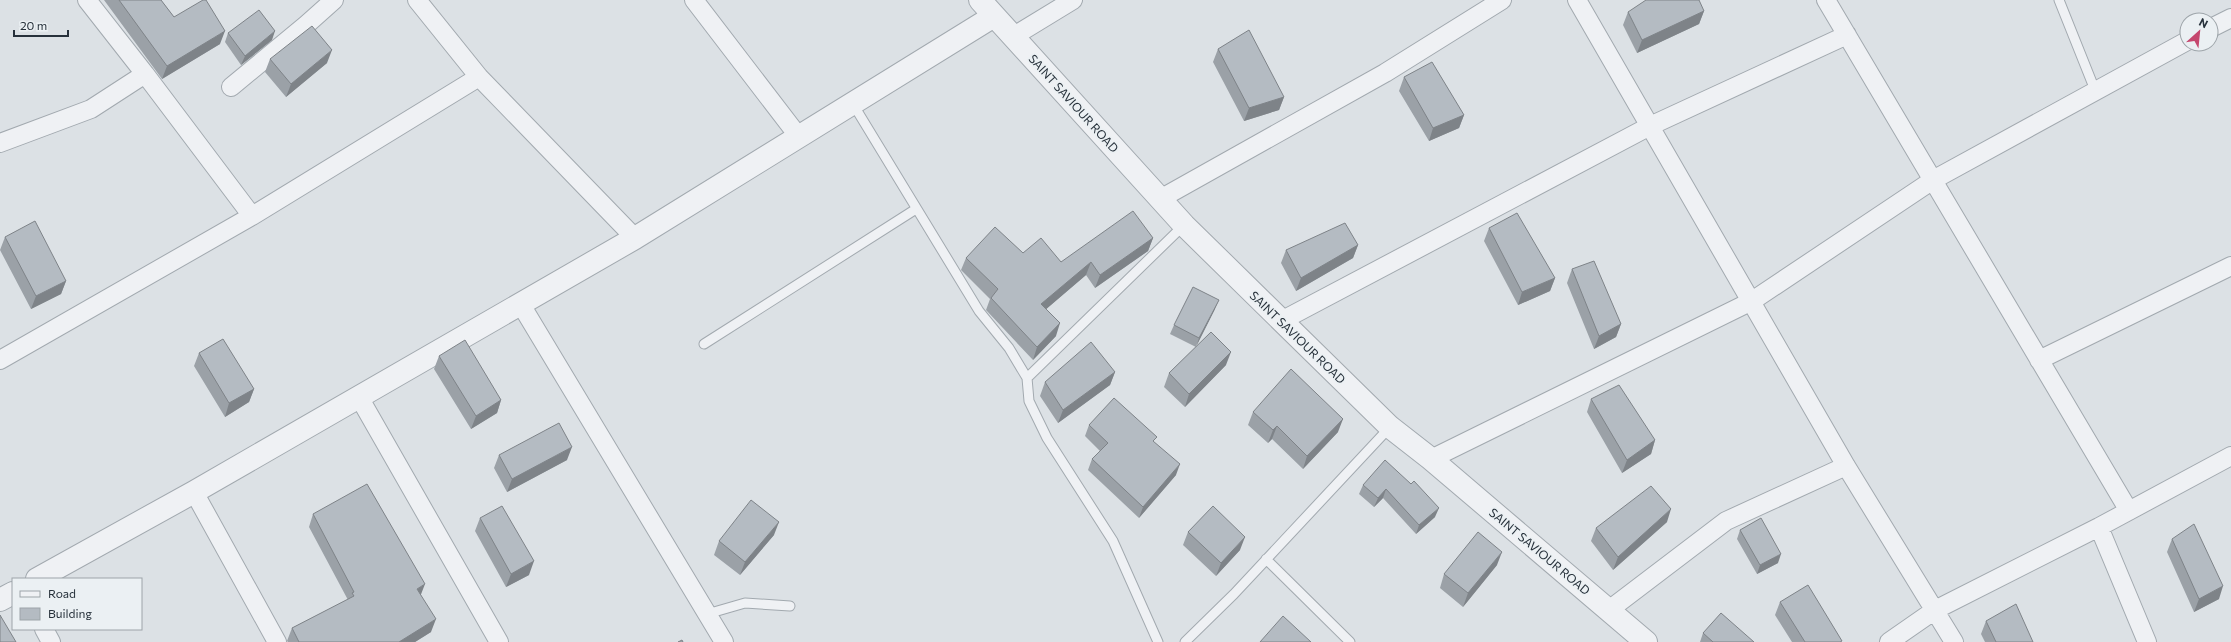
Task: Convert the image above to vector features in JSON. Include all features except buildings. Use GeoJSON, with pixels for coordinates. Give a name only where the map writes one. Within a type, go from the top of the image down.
{"type":"FeatureCollection","features":[{"type":"Feature","properties":{"kind":"street"},"geometry":{"type":"LineString","coordinates":[[87,0],[252,216]]}},
{"type":"Feature","properties":{"kind":"street"},"geometry":{"type":"LineString","coordinates":[[231,87],[334,0]]}},
{"type":"Feature","properties":{"kind":"street"},"geometry":{"type":"LineString","coordinates":[[417,0],[479,77],[635,238]]}},
{"type":"Feature","properties":{"kind":"street"},"geometry":{"type":"LineString","coordinates":[[694,0],[799,136]]}},
{"type":"Feature","properties":{"kind":"street"},"geometry":{"type":"LineString","coordinates":[[1014,36],[1073,0]]}},
{"type":"Feature","properties":{"kind":"street"},"geometry":{"type":"LineString","coordinates":[[1160,199],[1385,73],[1502,0]]}},
{"type":"Feature","properties":{"kind":"street"},"geometry":{"type":"LineString","coordinates":[[1578,0],[1846,466],[1954,642]]}},
{"type":"Feature","properties":{"kind":"street"},"geometry":{"type":"LineString","coordinates":[[1826,0],[2129,511]]}},
{"type":"Feature","properties":{"kind":"street"},"geometry":{"type":"LineString","coordinates":[[39,578],[194,492],[635,238],[852,104],[987,8]]}},
{"type":"Feature","properties":{"kind":"street","name":"SAINT SAVIOUR ROAD"},"geometry":{"type":"LineString","coordinates":[[987,8],[1184,225],[1390,427],[1431,459],[1646,642]]}},
{"type":"Feature","properties":{"kind":"street"},"geometry":{"type":"LineString","coordinates":[[2219,24],[2231,18]]}},
{"type":"Feature","properties":{"kind":"street"},"geometry":{"type":"LineString","coordinates":[[1281,321],[1650,126],[1847,35]]}},
{"type":"Feature","properties":{"kind":"street"},"geometry":{"type":"LineString","coordinates":[[1431,459],[1752,301],[1933,180],[2179,45]]}},
{"type":"Feature","properties":{"kind":"street"},"geometry":{"type":"LineString","coordinates":[[0,143],[91,109],[145,74]]}},
{"type":"Feature","properties":{"kind":"street"},"geometry":{"type":"LineString","coordinates":[[0,360],[252,216],[479,77]]}},
{"type":"Feature","properties":{"kind":"street"},"geometry":{"type":"LineString","coordinates":[[2039,360],[2231,266]]}},
{"type":"Feature","properties":{"kind":"street"},"geometry":{"type":"LineString","coordinates":[[520,303],[724,642]]}},
{"type":"Feature","properties":{"kind":"street"},"geometry":{"type":"LineString","coordinates":[[359,397],[499,642]]}},
{"type":"Feature","properties":{"kind":"street"},"geometry":{"type":"LineString","coordinates":[[1888,642],[1935,610],[2099,527],[2231,456]]}},
{"type":"Feature","properties":{"kind":"street"},"geometry":{"type":"LineString","coordinates":[[1609,610],[1726,521],[1846,466]]}},
{"type":"Feature","properties":{"kind":"street"},"geometry":{"type":"LineString","coordinates":[[194,492],[277,642]]}},
{"type":"Feature","properties":{"kind":"street"},"geometry":{"type":"LineString","coordinates":[[2099,527],[2147,642]]}},
{"type":"Feature","properties":{"kind":"street"},"geometry":{"type":"LineString","coordinates":[[0,600],[12,594]]}},
{"type":"Feature","properties":{"kind":"street"},"geometry":{"type":"LineString","coordinates":[[45,630],[51,642]]}},
{"type":"Feature","properties":{"kind":"lane"},"geometry":{"type":"LineString","coordinates":[[2059,0],[2096,90]]}},
{"type":"Feature","properties":{"kind":"lane"},"geometry":{"type":"LineString","coordinates":[[852,104],[979,311],[1009,348],[1027,378],[1030,401],[1047,438],[1113,541],[1158,642]]}},
{"type":"Feature","properties":{"kind":"lane"},"geometry":{"type":"LineString","coordinates":[[704,344],[916,209]]}},
{"type":"Feature","properties":{"kind":"lane"},"geometry":{"type":"LineString","coordinates":[[1027,378],[1184,225]]}},
{"type":"Feature","properties":{"kind":"lane"},"geometry":{"type":"LineString","coordinates":[[1185,642],[1204,626],[1390,427]]}},
{"type":"Feature","properties":{"kind":"lane"},"geometry":{"type":"LineString","coordinates":[[1266,559],[1350,642]]}},
{"type":"Feature","properties":{"kind":"lane"},"geometry":{"type":"LineString","coordinates":[[707,614],[745,603],[790,606]]}}]}
